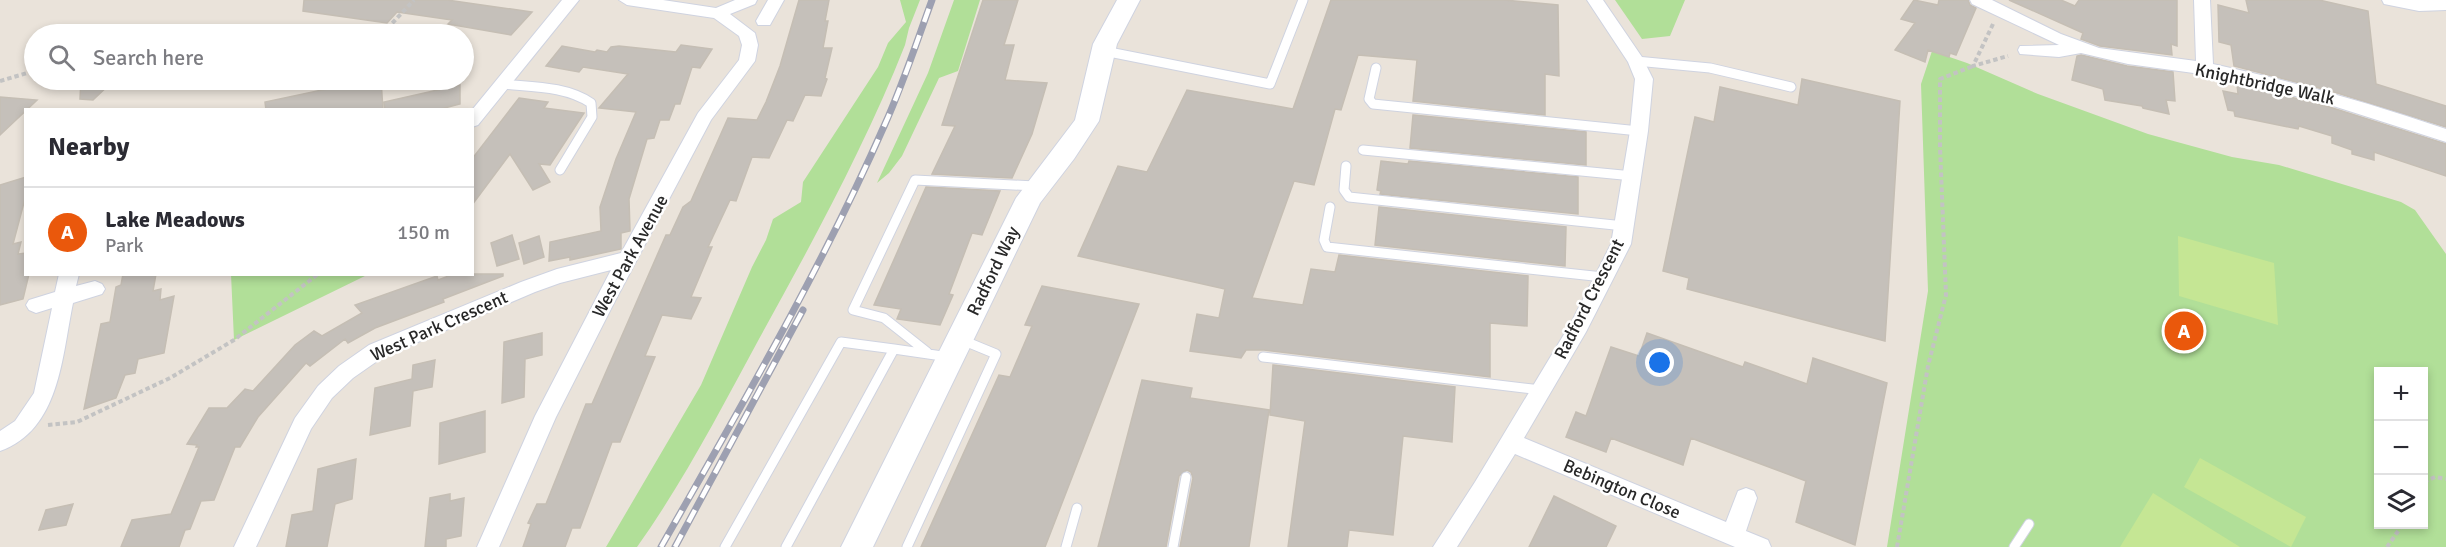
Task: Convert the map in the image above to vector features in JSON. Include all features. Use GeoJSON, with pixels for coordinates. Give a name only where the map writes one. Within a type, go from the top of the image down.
{"type":"FeatureCollection","features":[{"type":"Feature","properties":{"kind":"street"},"geometry":{"type":"LineString","coordinates":[[474,118],[571,0]]}},
{"type":"Feature","properties":{"kind":"street"},"geometry":{"type":"LineString","coordinates":[[627,0],[718,13],[749,0]]}},
{"type":"Feature","properties":{"kind":"street"},"geometry":{"type":"LineString","coordinates":[[764,21],[776,0]]}},
{"type":"Feature","properties":{"kind":"street","name":"Radford Way"},"geometry":{"type":"LineString","coordinates":[[857,547],[946,349],[1029,198],[1065,153],[1087,120],[1114,53],[1121,10],[1130,0]]}},
{"type":"Feature","properties":{"kind":"street","name":"Radford Crescent"},"geometry":{"type":"LineString","coordinates":[[1444,547],[1542,390],[1621,243],[1640,131],[1644,79],[1636,60],[1595,0]]}},
{"type":"Feature","properties":{"kind":"street","name":"Knightbridge Walk"},"geometry":{"type":"LineString","coordinates":[[1978,0],[2081,48],[2137,60],[2205,69],[2336,99],[2446,136]]}},
{"type":"Feature","properties":{"kind":"street"},"geometry":{"type":"LineString","coordinates":[[2202,0],[2205,69]]}},
{"type":"Feature","properties":{"kind":"street"},"geometry":{"type":"LineString","coordinates":[[2390,0],[2419,6],[2446,5]]}},
{"type":"Feature","properties":{"kind":"street","name":"West Park Avenue"},"geometry":{"type":"LineString","coordinates":[[488,547],[546,416],[627,259],[704,117],[747,62],[750,45],[747,33],[718,13]]}},
{"type":"Feature","properties":{"kind":"street","name":"Knightbridge Walk"},"geometry":{"type":"LineString","coordinates":[[2026,50],[2059,51],[2081,48]]}},
{"type":"Feature","properties":{"kind":"street","name":"West Park Crescent"},"geometry":{"type":"LineString","coordinates":[[245,547],[303,424],[325,392],[345,372],[376,351],[528,287],[557,276],[627,259]]}},
{"type":"Feature","properties":{"kind":"street"},"geometry":{"type":"LineString","coordinates":[[0,442],[23,427],[44,395],[69,276]]}},
{"type":"Feature","properties":{"kind":"street"},"geometry":{"type":"LineString","coordinates":[[36,305],[95,289]]}},
{"type":"Feature","properties":{"kind":"street","name":"Bebington Close"},"geometry":{"type":"LineString","coordinates":[[1511,442],[1760,547]]}},
{"type":"Feature","properties":{"kind":"street"},"geometry":{"type":"LineString","coordinates":[[1733,536],[1746,498]]}},
{"type":"Feature","properties":{"kind":"lane"},"geometry":{"type":"LineString","coordinates":[[1114,53],[1270,84],[1303,0]]}},
{"type":"Feature","properties":{"kind":"lane"},"geometry":{"type":"LineString","coordinates":[[1636,60],[1710,68],[1791,87]]}},
{"type":"Feature","properties":{"kind":"lane"},"geometry":{"type":"LineString","coordinates":[[1376,68],[1369,99],[1373,104],[1640,131]]}},
{"type":"Feature","properties":{"kind":"lane"},"geometry":{"type":"LineString","coordinates":[[503,84],[573,93],[591,103],[592,117],[560,170]]}},
{"type":"Feature","properties":{"kind":"lane"},"geometry":{"type":"LineString","coordinates":[[1362,150],[1633,176]]}},
{"type":"Feature","properties":{"kind":"lane"},"geometry":{"type":"LineString","coordinates":[[1346,165],[1344,190],[1349,197],[1624,226]]}},
{"type":"Feature","properties":{"kind":"lane"},"geometry":{"type":"LineString","coordinates":[[946,349],[884,318],[853,310],[915,180],[1038,186]]}},
{"type":"Feature","properties":{"kind":"lane"},"geometry":{"type":"LineString","coordinates":[[1330,207],[1324,240],[1327,246],[1603,278]]}},
{"type":"Feature","properties":{"kind":"lane"},"geometry":{"type":"LineString","coordinates":[[724,547],[841,342],[894,349],[946,349],[996,354],[907,547]]}},
{"type":"Feature","properties":{"kind":"lane"},"geometry":{"type":"LineString","coordinates":[[786,547],[894,349]]}},
{"type":"Feature","properties":{"kind":"lane"},"geometry":{"type":"LineString","coordinates":[[1263,357],[1542,390]]}},
{"type":"Feature","properties":{"kind":"lane"},"geometry":{"type":"LineString","coordinates":[[1173,547],[1186,477]]}},
{"type":"Feature","properties":{"kind":"lane"},"geometry":{"type":"LineString","coordinates":[[1066,547],[1077,508]]}},
{"type":"Feature","properties":{"kind":"lane"},"geometry":{"type":"LineString","coordinates":[[2014,547],[2029,524]]}},
{"type":"Feature","properties":{"kind":"path"},"geometry":{"type":"LineString","coordinates":[[391,24],[414,0]]}},
{"type":"Feature","properties":{"kind":"path"},"geometry":{"type":"LineString","coordinates":[[1973,66],[2000,10]]}},
{"type":"Feature","properties":{"kind":"path"},"geometry":{"type":"LineString","coordinates":[[1897,547],[1928,366],[1946,295],[1940,147],[1940,79],[2026,50]]}},
{"type":"Feature","properties":{"kind":"path"},"geometry":{"type":"LineString","coordinates":[[0,81],[24,74]]}},
{"type":"Feature","properties":{"kind":"path"},"geometry":{"type":"LineString","coordinates":[[23,427],[77,422],[170,378],[234,339],[315,276]]}},
{"type":"Feature","properties":{"kind":"path"},"geometry":{"type":"LineString","coordinates":[[2428,480],[2435,477],[2446,479]]}},
{"type":"Feature","properties":{"kind":"path"},"geometry":{"type":"LineString","coordinates":[[2386,547],[2400,529]]}},
{"type":"Feature","properties":{"kind":"green space"},"geometry":{"type":"Polygon","coordinates":[[[900,0],[920,0],[905,45],[873,120],[799,267],[671,496],[637,547],[606,547],[701,385],[766,240],[773,219],[801,202],[803,182],[878,67],[888,43],[906,22],[900,0]]]}},
{"type":"Feature","properties":{"kind":"green space"},"geometry":{"type":"Polygon","coordinates":[[[954,0],[980,0],[958,71],[939,78],[902,156],[889,173],[877,183],[928,73],[954,0]]]}},
{"type":"Feature","properties":{"kind":"green space"},"geometry":{"type":"Polygon","coordinates":[[[1615,0],[1685,0],[1670,36],[1642,39],[1615,0]]]}},
{"type":"Feature","properties":{"kind":"green space"},"geometry":{"type":"Polygon","coordinates":[[[1932,51],[1967,63],[2038,94],[2148,134],[2232,157],[2279,165],[2401,202],[2415,210],[2446,254],[2446,547],[1887,547],[1928,291],[1921,84],[1932,51]]]}},
{"type":"Feature","properties":{"kind":"green space"},"geometry":{"type":"Polygon","coordinates":[[[2178,236],[2274,263],[2278,325],[2179,296],[2178,236]]]}},
{"type":"Feature","properties":{"kind":"green space"},"geometry":{"type":"Polygon","coordinates":[[[231,276],[365,276],[234,340],[231,276]]]}},
{"type":"Feature","properties":{"kind":"green space"},"geometry":{"type":"Polygon","coordinates":[[[2200,458],[2306,517],[2291,547],[2184,487],[2200,458]]]}},
{"type":"Feature","properties":{"kind":"green space"},"geometry":{"type":"Polygon","coordinates":[[[2153,493],[2240,547],[2120,547],[2153,493]]]}},
{"type":"Feature","properties":{"kind":"building"},"geometry":{"type":"Polygon","coordinates":[[[304,0],[447,0],[532,12],[511,35],[474,29],[474,24],[448,24],[452,20],[397,12],[387,23],[303,11],[304,0]]]}},
{"type":"Feature","properties":{"kind":"building"},"geometry":{"type":"Polygon","coordinates":[[[799,0],[829,0],[823,48],[832,48],[825,78],[827,79],[821,96],[805,95],[793,121],[787,120],[769,158],[752,157],[736,201],[730,200],[708,247],[712,247],[691,297],[701,298],[691,319],[662,315],[645,356],[655,357],[620,442],[612,442],[580,528],[572,528],[565,547],[523,547],[531,524],[528,523],[537,504],[546,504],[586,404],[592,404],[666,235],[670,235],[683,207],[691,201],[728,118],[757,120],[780,66],[799,0]]]}},
{"type":"Feature","properties":{"kind":"building"},"geometry":{"type":"Polygon","coordinates":[[[983,0],[1018,0],[1004,45],[1014,45],[1005,80],[1047,83],[1032,134],[1012,178],[932,174],[955,126],[942,125],[983,0]]]}},
{"type":"Feature","properties":{"kind":"building"},"geometry":{"type":"Polygon","coordinates":[[[1331,0],[1504,0],[1558,5],[1559,76],[1545,74],[1545,115],[1413,101],[1417,60],[1358,55],[1341,110],[1335,109],[1314,185],[1294,181],[1252,298],[1303,305],[1311,269],[1335,272],[1339,255],[1528,276],[1527,326],[1490,323],[1490,377],[1264,350],[1246,350],[1241,358],[1190,351],[1197,314],[1219,318],[1225,289],[1078,256],[1118,166],[1147,172],[1187,90],[1293,109],[1331,0]]]}},
{"type":"Feature","properties":{"kind":"building"},"geometry":{"type":"Polygon","coordinates":[[[1914,0],[1938,5],[1939,0],[1968,0],[1970,5],[1976,8],[1956,55],[1950,53],[1949,57],[1928,50],[1925,62],[1895,50],[1915,23],[1901,19],[1914,0]]]}},
{"type":"Feature","properties":{"kind":"building"},"geometry":{"type":"Polygon","coordinates":[[[2009,0],[2061,0],[2075,6],[2079,0],[2177,0],[2177,46],[2171,44],[2172,55],[2100,46],[2081,39],[2083,33],[2009,0]]]}},
{"type":"Feature","properties":{"kind":"building"},"geometry":{"type":"Polygon","coordinates":[[[2246,0],[2319,0],[2368,11],[2376,84],[2446,106],[2446,127],[2331,91],[2234,66],[2231,45],[2219,42],[2218,5],[2249,13],[2246,0]]]}},
{"type":"Feature","properties":{"kind":"building"},"geometry":{"type":"Polygon","coordinates":[[[681,45],[712,49],[700,68],[692,67],[680,104],[675,104],[669,120],[660,120],[654,138],[647,139],[629,199],[630,231],[621,233],[621,249],[570,260],[570,257],[549,261],[550,242],[601,231],[600,207],[616,159],[636,112],[599,108],[628,74],[583,67],[579,72],[546,66],[562,46],[595,52],[597,50],[607,52],[611,47],[619,46],[676,52],[681,45]]]}},
{"type":"Feature","properties":{"kind":"building"},"geometry":{"type":"Polygon","coordinates":[[[2077,56],[2127,66],[2173,72],[2175,101],[2166,100],[2169,114],[2142,106],[2105,100],[2103,89],[2072,80],[2077,56]]]}},
{"type":"Feature","properties":{"kind":"building"},"geometry":{"type":"Polygon","coordinates":[[[1802,79],[1900,101],[1885,341],[1687,289],[1689,278],[1663,271],[1695,117],[1714,122],[1720,87],[1798,105],[1802,79]]]}},
{"type":"Feature","properties":{"kind":"building"},"geometry":{"type":"Polygon","coordinates":[[[2237,84],[2323,105],[2446,144],[2446,176],[2374,152],[2374,160],[2352,154],[2352,150],[2332,143],[2332,136],[2299,126],[2298,129],[2235,116],[2234,111],[2228,110],[2223,91],[2238,94],[2237,84]]]}},
{"type":"Feature","properties":{"kind":"building"},"geometry":{"type":"Polygon","coordinates":[[[80,90],[104,90],[93,100],[80,99],[80,90]]]}},
{"type":"Feature","properties":{"kind":"building"},"geometry":{"type":"Polygon","coordinates":[[[322,90],[382,90],[383,108],[266,108],[265,102],[322,90]]]}},
{"type":"Feature","properties":{"kind":"building"},"geometry":{"type":"Polygon","coordinates":[[[438,90],[460,90],[460,104],[445,108],[385,108],[384,102],[438,90]]]}},
{"type":"Feature","properties":{"kind":"building"},"geometry":{"type":"Polygon","coordinates":[[[0,97],[37,100],[29,108],[24,108],[24,112],[0,135],[0,97]]]}},
{"type":"Feature","properties":{"kind":"building"},"geometry":{"type":"Polygon","coordinates":[[[519,98],[548,102],[544,108],[584,113],[550,165],[539,164],[550,182],[533,190],[510,154],[474,202],[474,156],[519,98]]]}},
{"type":"Feature","properties":{"kind":"building"},"geometry":{"type":"Polygon","coordinates":[[[1413,115],[1586,132],[1586,165],[1410,148],[1413,115]]]}},
{"type":"Feature","properties":{"kind":"building"},"geometry":{"type":"Polygon","coordinates":[[[1381,161],[1408,164],[1409,161],[1578,177],[1578,214],[1380,194],[1381,191],[1377,190],[1381,161]]]}},
{"type":"Feature","properties":{"kind":"building"},"geometry":{"type":"Polygon","coordinates":[[[24,178],[24,203],[13,244],[21,242],[18,254],[24,253],[24,276],[29,276],[23,299],[0,305],[0,185],[24,178]]]}},
{"type":"Feature","properties":{"kind":"building"},"geometry":{"type":"Polygon","coordinates":[[[926,187],[1000,191],[982,235],[972,233],[949,294],[953,295],[940,325],[897,319],[901,309],[874,305],[926,187]]]}},
{"type":"Feature","properties":{"kind":"building"},"geometry":{"type":"Polygon","coordinates":[[[1379,207],[1566,227],[1565,266],[1375,245],[1379,207]]]}},
{"type":"Feature","properties":{"kind":"building"},"geometry":{"type":"Polygon","coordinates":[[[512,235],[519,259],[497,266],[491,243],[512,235]]]}},
{"type":"Feature","properties":{"kind":"building"},"geometry":{"type":"Polygon","coordinates":[[[539,236],[544,257],[524,264],[519,243],[539,236]]]}},
{"type":"Feature","properties":{"kind":"building"},"geometry":{"type":"Polygon","coordinates":[[[503,274],[503,276],[443,299],[444,302],[375,328],[348,343],[345,339],[310,366],[306,363],[258,417],[240,447],[235,447],[214,500],[201,501],[190,529],[185,530],[179,547],[121,547],[132,520],[171,514],[199,447],[187,444],[209,408],[227,408],[245,389],[253,391],[295,345],[314,331],[322,336],[362,313],[355,305],[437,276],[438,280],[449,276],[503,274]]]}},
{"type":"Feature","properties":{"kind":"building"},"geometry":{"type":"Polygon","coordinates":[[[123,276],[156,276],[153,291],[161,289],[160,300],[174,296],[164,353],[138,359],[135,373],[125,375],[116,398],[84,409],[101,324],[110,322],[116,287],[121,285],[123,276]]]}},
{"type":"Feature","properties":{"kind":"building"},"geometry":{"type":"Polygon","coordinates":[[[1042,286],[1139,304],[1045,547],[921,547],[999,375],[1010,377],[1032,326],[1025,325],[1042,286]]]}},
{"type":"Feature","properties":{"kind":"building"},"geometry":{"type":"Polygon","coordinates":[[[542,333],[542,355],[525,359],[524,397],[502,403],[504,342],[542,333]]]}},
{"type":"Feature","properties":{"kind":"building"},"geometry":{"type":"Polygon","coordinates":[[[1647,333],[1743,367],[1745,362],[1807,384],[1813,358],[1887,383],[1855,545],[1796,522],[1806,481],[1785,473],[1691,438],[1683,465],[1611,438],[1606,452],[1566,437],[1576,412],[1586,416],[1611,347],[1639,356],[1647,333]]]}},
{"type":"Feature","properties":{"kind":"building"},"geometry":{"type":"Polygon","coordinates":[[[435,360],[432,387],[413,391],[410,426],[370,435],[375,388],[412,379],[413,365],[435,360]]]}},
{"type":"Feature","properties":{"kind":"building"},"geometry":{"type":"Polygon","coordinates":[[[1273,365],[1455,387],[1452,442],[1403,436],[1393,535],[1349,530],[1347,547],[1288,547],[1305,421],[1270,415],[1273,365]]]}},
{"type":"Feature","properties":{"kind":"building"},"geometry":{"type":"Polygon","coordinates":[[[1142,380],[1192,388],[1190,398],[1269,410],[1249,547],[1180,547],[1193,478],[1191,472],[1187,470],[1179,476],[1166,547],[1098,547],[1142,380]]]}},
{"type":"Feature","properties":{"kind":"building"},"geometry":{"type":"Polygon","coordinates":[[[485,411],[485,452],[439,464],[440,423],[485,411]]]}},
{"type":"Feature","properties":{"kind":"building"},"geometry":{"type":"Polygon","coordinates":[[[356,459],[352,499],[335,504],[327,547],[286,547],[292,515],[313,511],[318,469],[356,459]]]}},
{"type":"Feature","properties":{"kind":"building"},"geometry":{"type":"Polygon","coordinates":[[[450,494],[450,501],[464,498],[461,536],[446,539],[446,547],[425,547],[430,498],[450,494]]]}},
{"type":"Feature","properties":{"kind":"building"},"geometry":{"type":"Polygon","coordinates":[[[1554,496],[1616,526],[1606,547],[1529,547],[1554,496]]]}},
{"type":"Feature","properties":{"kind":"building"},"geometry":{"type":"Polygon","coordinates":[[[73,504],[66,525],[39,530],[46,510],[73,504]]]}},
{"type":"Feature","properties":{"kind":"railway"},"geometry":{"type":"LineString","coordinates":[[661,547],[779,338],[834,232],[892,109],[932,0]]}},
{"type":"Feature","properties":{"kind":"railway"},"geometry":{"type":"LineString","coordinates":[[675,547],[803,310]]}},
{"type":"Feature","properties":{"kind":"place","name":"Lake Meadows"},"geometry":{"type":"Point","coordinates":[2184,331]}}]}
